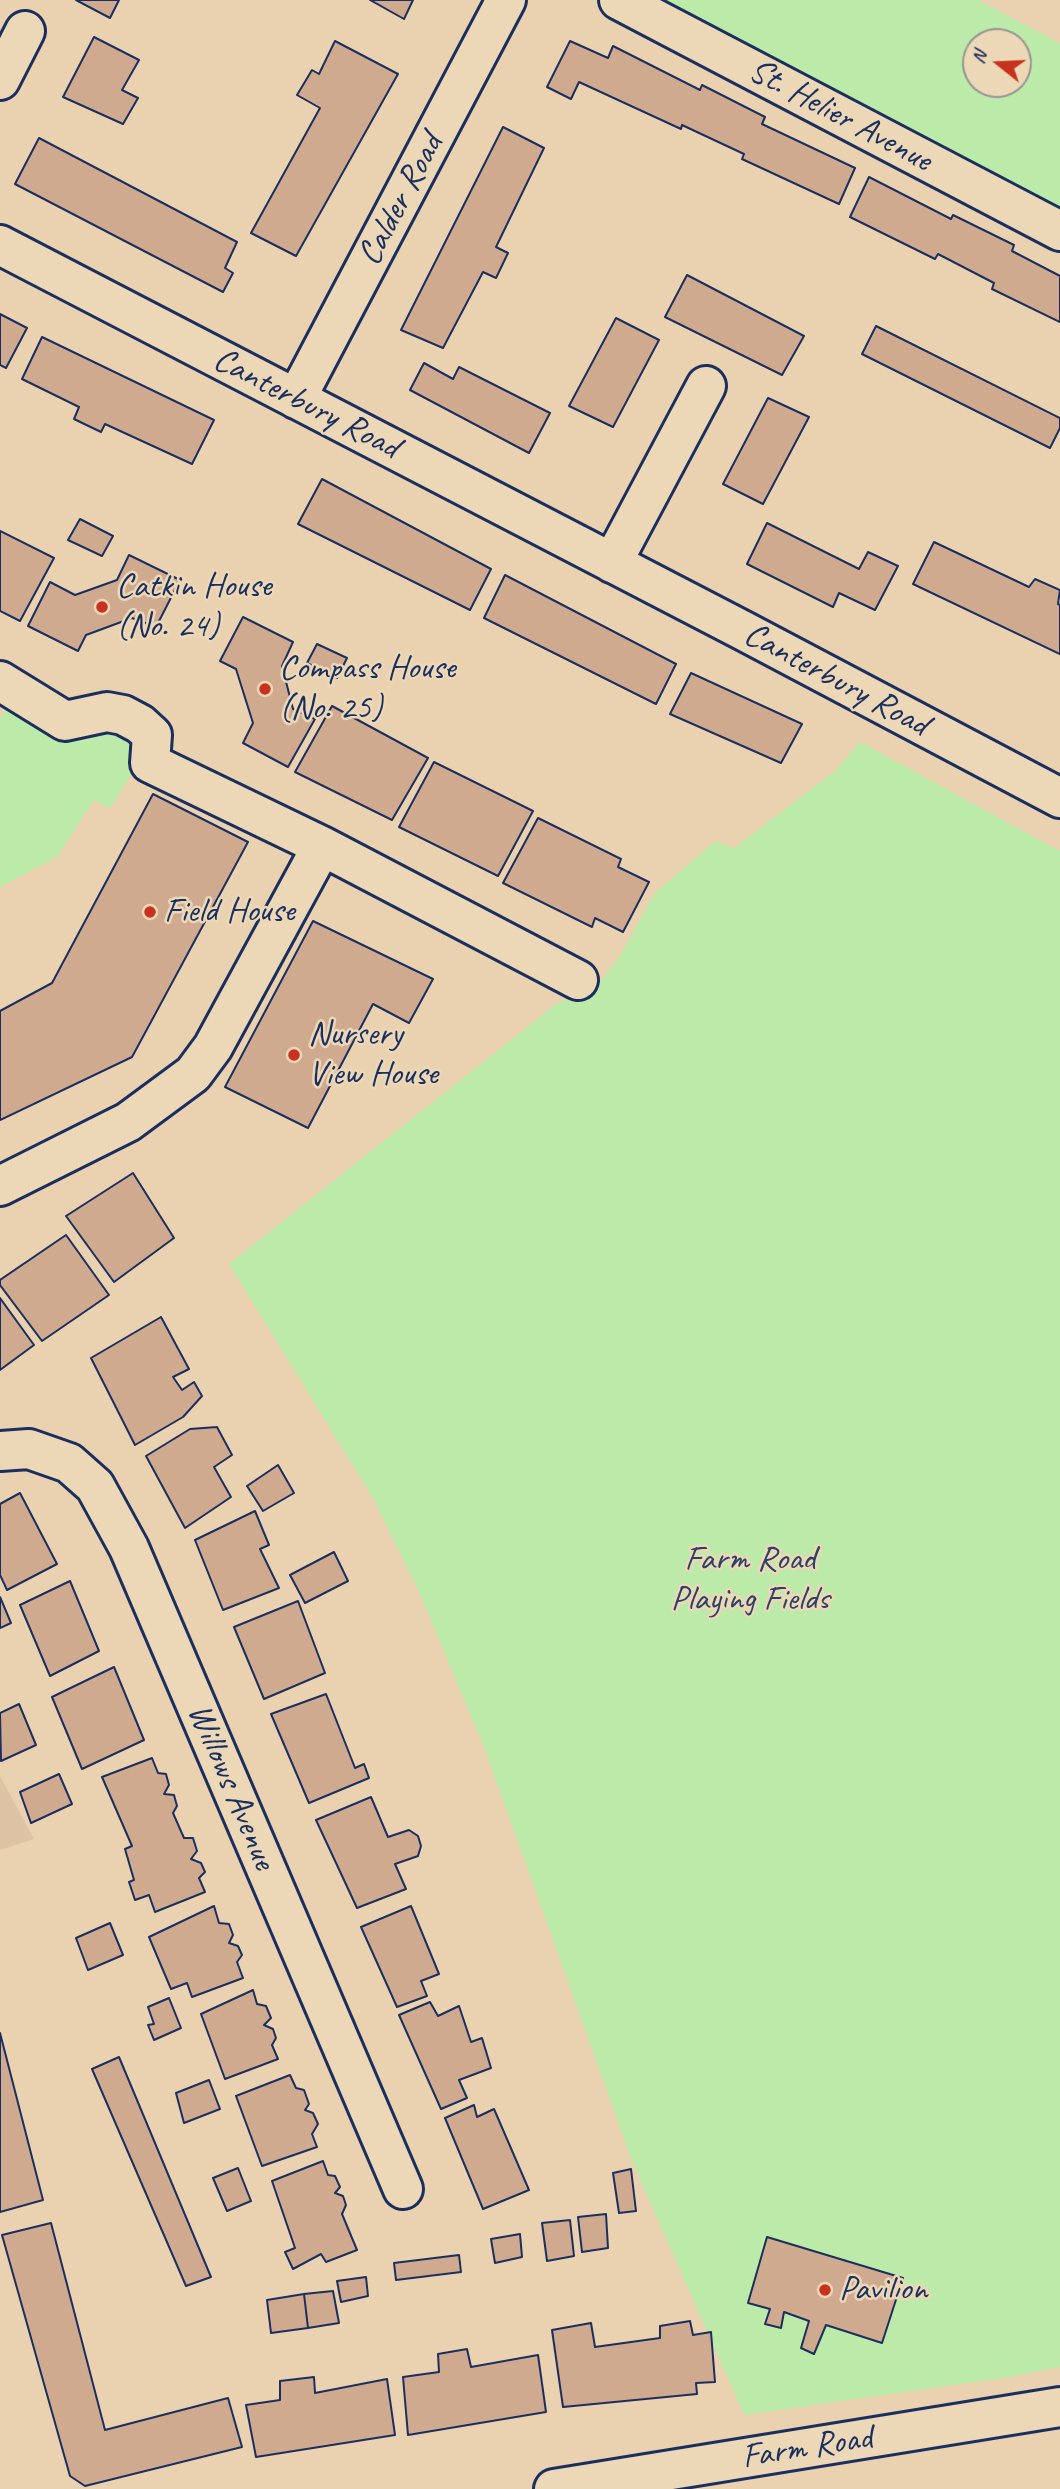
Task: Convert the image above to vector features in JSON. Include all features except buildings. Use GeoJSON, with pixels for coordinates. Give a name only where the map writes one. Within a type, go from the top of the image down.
{"type":"FeatureCollection","features":[{"type":"Feature","properties":{"kind":"street","name":"Calder Road"},"geometry":{"type":"LineString","coordinates":[[296,400],[506,0]]}},
{"type":"Feature","properties":{"kind":"street","name":"St. Helier Avenue"},"geometry":{"type":"LineString","coordinates":[[620,0],[1060,231]]}},
{"type":"Feature","properties":{"kind":"street"},"geometry":{"type":"LineString","coordinates":[[0,80],[25,31]]}},
{"type":"Feature","properties":{"kind":"street","name":"Canterbury Road"},"geometry":{"type":"LineString","coordinates":[[0,245],[1060,799]]}},
{"type":"Feature","properties":{"kind":"street"},"geometry":{"type":"LineString","coordinates":[[612,563],[706,386]]}},
{"type":"Feature","properties":{"kind":"street"},"geometry":{"type":"LineString","coordinates":[[0,681],[65,721],[107,712],[124,715],[152,735],[150,763],[323,846],[578,980]]}},
{"type":"Feature","properties":{"kind":"street"},"geometry":{"type":"LineString","coordinates":[[0,1186],[128,1122],[193,1074],[213,1047],[323,846]]}},
{"type":"Feature","properties":{"kind":"street","name":"Willows Avenue"},"geometry":{"type":"LineString","coordinates":[[0,1451],[29,1449],[69,1463],[95,1486],[129,1548],[403,2189]]}},
{"type":"Feature","properties":{"kind":"street","name":"Farm Road"},"geometry":{"type":"LineString","coordinates":[[554,2489],[1060,2407]]}},
{"type":"Feature","properties":{"kind":"shaded area"},"geometry":{"type":"Polygon","coordinates":[[[0,1776],[34,1839],[0,1850],[0,1776]]]}},
{"type":"Feature","properties":{"kind":"green space"},"geometry":{"type":"Polygon","coordinates":[[[656,0],[978,0],[1031,28],[962,28],[962,98],[1032,98],[1032,28],[1060,43],[1060,218],[656,0]]]}},
{"type":"Feature","properties":{"kind":"green space"},"geometry":{"type":"Polygon","coordinates":[[[12,699],[109,723],[139,740],[141,759],[110,808],[94,800],[57,857],[0,887],[0,719],[12,699]]]}},
{"type":"Feature","properties":{"kind":"green space","name":"Farm Road Playing Fields"},"geometry":{"type":"Polygon","coordinates":[[[860,742],[1060,851],[1060,2367],[1010,2377],[744,2415],[632,2161],[484,1747],[419,1592],[373,1498],[229,1264],[555,1005],[602,980],[621,954],[655,893],[715,841],[734,848],[835,771],[860,742]]]}},
{"type":"Feature","properties":{"kind":"place","name":"Catkin House (No. 24)"},"geometry":{"type":"Point","coordinates":[102,607]}},
{"type":"Feature","properties":{"kind":"place","name":"Compass House (No. 25)"},"geometry":{"type":"Point","coordinates":[265,689]}},
{"type":"Feature","properties":{"kind":"place","name":"Field House"},"geometry":{"type":"Point","coordinates":[150,912]}},
{"type":"Feature","properties":{"kind":"place","name":"Nursery View House"},"geometry":{"type":"Point","coordinates":[294,1055]}},
{"type":"Feature","properties":{"kind":"place","name":"Pavilion"},"geometry":{"type":"Point","coordinates":[825,2290]}}]}
